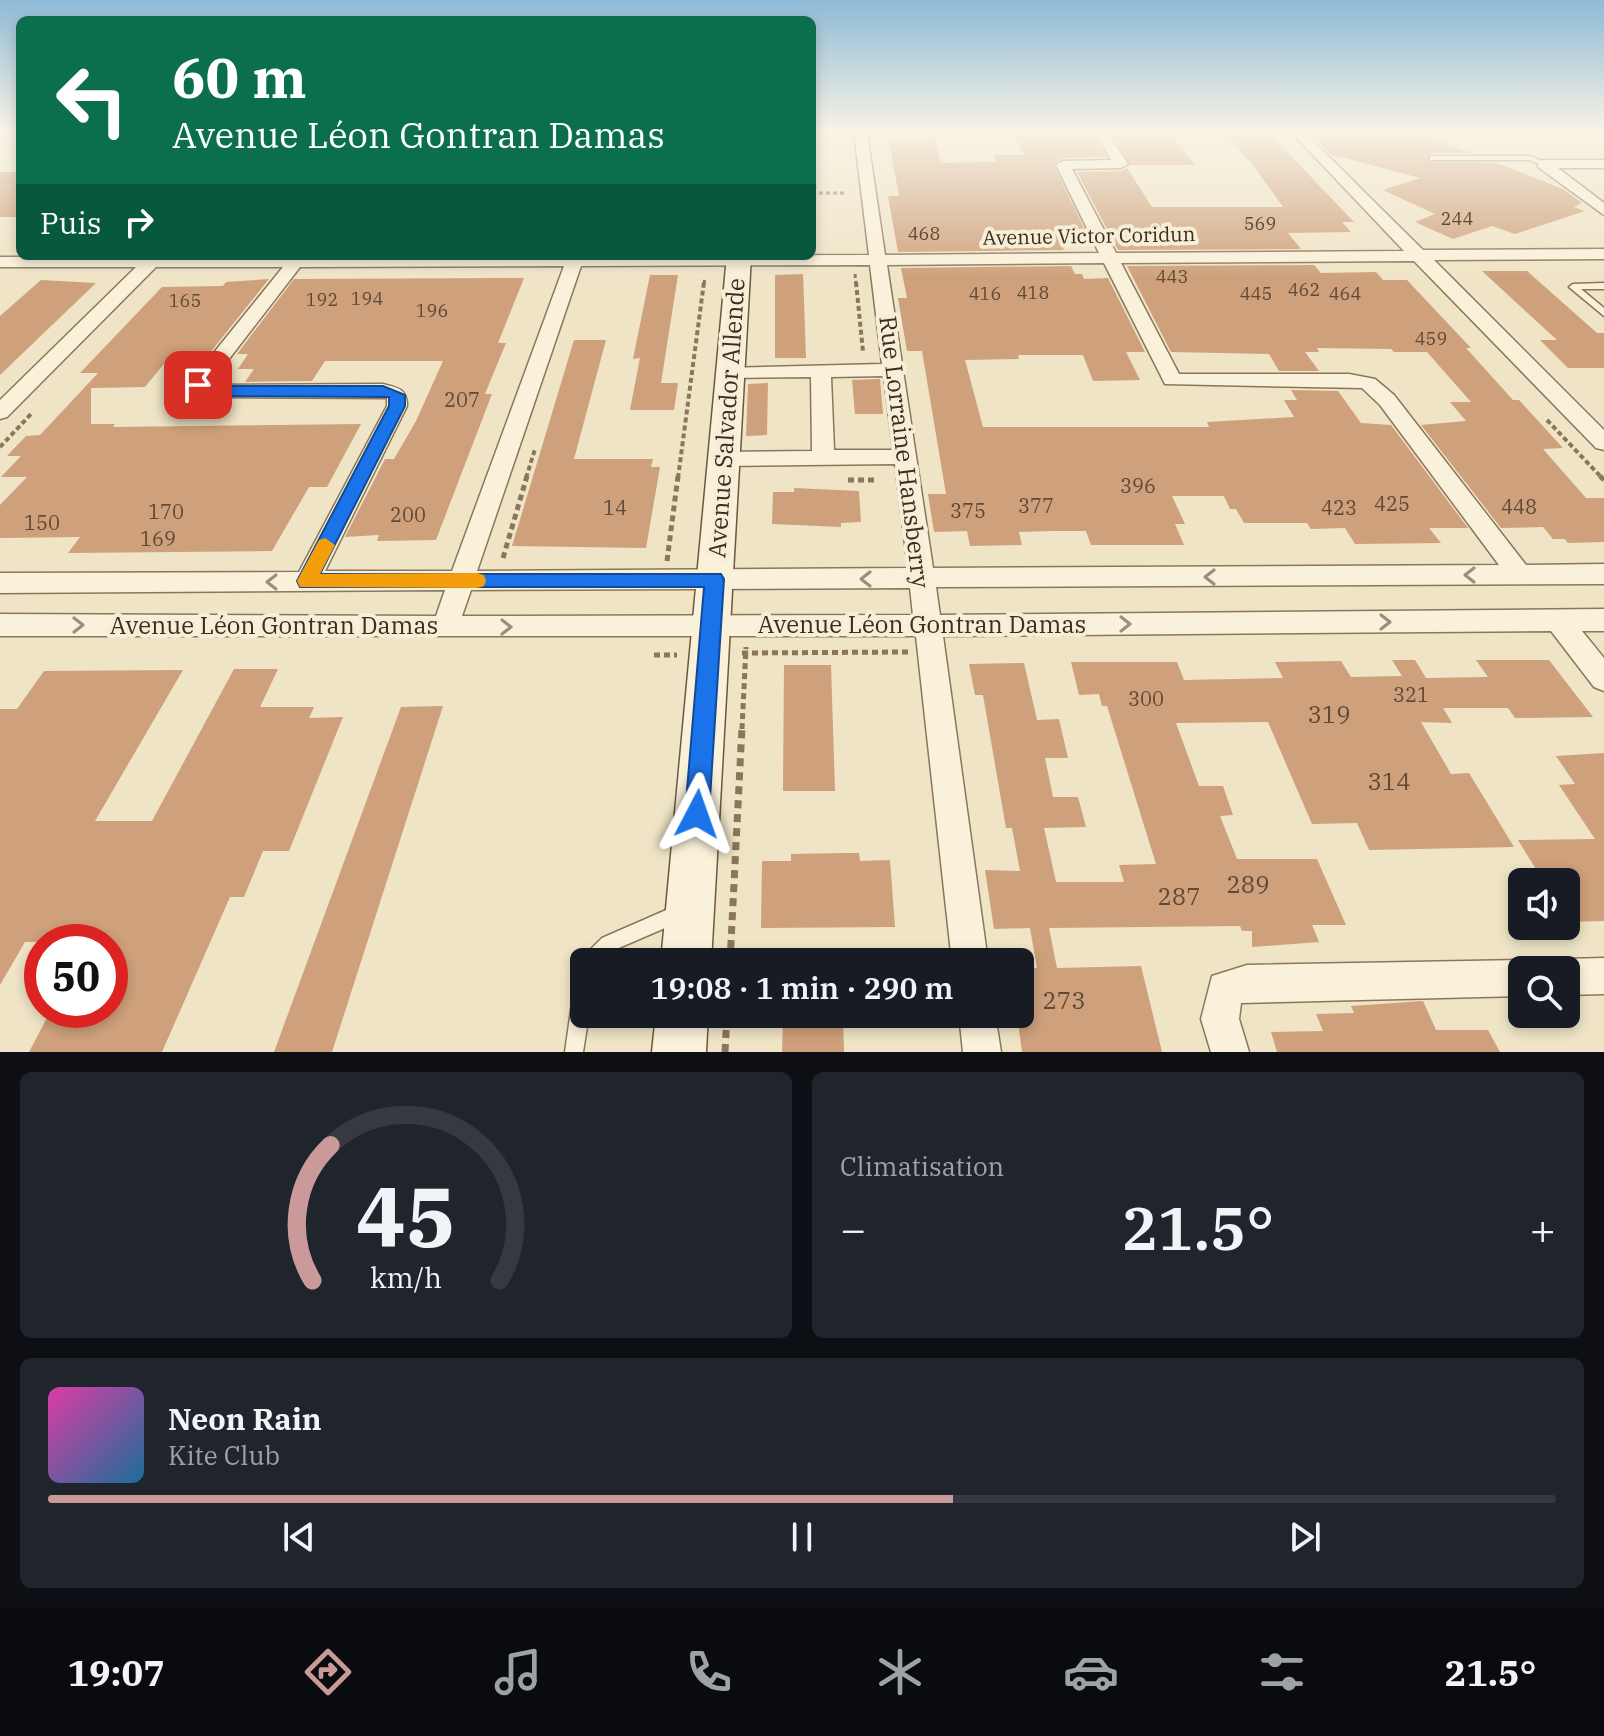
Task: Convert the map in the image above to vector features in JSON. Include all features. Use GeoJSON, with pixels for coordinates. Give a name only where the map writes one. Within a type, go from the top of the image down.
{"type":"FeatureCollection","features":[{"type":"Feature","properties":{"kind":"main road","name":"Avenue Salvador Allende"},"geometry":{"type":"LineString","coordinates":[[687,948],[714,639],[714,579],[739,260]]}},
{"type":"Feature","properties":{"kind":"main road"},"geometry":{"type":"LineString","coordinates":[[679,1052],[681,1028]]}},
{"type":"Feature","properties":{"kind":"street","name":"Rue Lorraine Hansberry"},"geometry":{"type":"LineString","coordinates":[[867,182],[968,948]]}},
{"type":"Feature","properties":{"kind":"street"},"geometry":{"type":"LineString","coordinates":[[1071,182],[1172,380],[1349,380],[1368,383],[1379,392],[1520,575]]}},
{"type":"Feature","properties":{"kind":"street"},"geometry":{"type":"LineString","coordinates":[[1346,182],[1604,443]]}},
{"type":"Feature","properties":{"kind":"street"},"geometry":{"type":"LineString","coordinates":[[1567,182],[1604,210]]}},
{"type":"Feature","properties":{"kind":"street","name":"Avenue Victor Coridun"},"geometry":{"type":"LineString","coordinates":[[816,259],[1604,254]]}},
{"type":"Feature","properties":{"kind":"street","name":"Avenue Victor Coridun"},"geometry":{"type":"LineString","coordinates":[[0,262],[39,260]]}},
{"type":"Feature","properties":{"kind":"street"},"geometry":{"type":"LineString","coordinates":[[0,412],[153,260]]}},
{"type":"Feature","properties":{"kind":"street"},"geometry":{"type":"LineString","coordinates":[[297,260],[198,385],[200,390],[205,391],[383,390],[397,395],[397,406],[307,581]]}},
{"type":"Feature","properties":{"kind":"street"},"geometry":{"type":"LineString","coordinates":[[445,626],[576,260]]}},
{"type":"Feature","properties":{"kind":"street"},"geometry":{"type":"LineString","coordinates":[[730,372],[894,370]]}},
{"type":"Feature","properties":{"kind":"street"},"geometry":{"type":"LineString","coordinates":[[821,371],[823,458]]}},
{"type":"Feature","properties":{"kind":"street"},"geometry":{"type":"LineString","coordinates":[[724,459],[905,457]]}},
{"type":"Feature","properties":{"kind":"street","name":"Avenue Léon Gontran Damas"},"geometry":{"type":"LineString","coordinates":[[0,583],[1604,574]]}},
{"type":"Feature","properties":{"kind":"street"},"geometry":{"type":"LineString","coordinates":[[1558,620],[1604,679]]}},
{"type":"Feature","properties":{"kind":"street","name":"Avenue Léon Gontran Damas"},"geometry":{"type":"LineString","coordinates":[[0,625],[445,626],[714,639],[927,626],[1604,620]]}},
{"type":"Feature","properties":{"kind":"street"},"geometry":{"type":"LineString","coordinates":[[1580,977],[1604,976]]}},
{"type":"Feature","properties":{"kind":"street"},"geometry":{"type":"LineString","coordinates":[[1230,1052],[1220,1019],[1225,989],[1247,983],[1508,978]]}},
{"type":"Feature","properties":{"kind":"street"},"geometry":{"type":"LineString","coordinates":[[979,1028],[982,1052]]}},
{"type":"Feature","properties":{"kind":"lane"},"geometry":{"type":"LineString","coordinates":[[1604,286],[1573,287],[1604,313]]}},
{"type":"Feature","properties":{"kind":"lane"},"geometry":{"type":"LineString","coordinates":[[604,948],[690,909]]}},
{"type":"Feature","properties":{"kind":"lane"},"geometry":{"type":"LineString","coordinates":[[574,1052],[577,1028]]}},
{"type":"Feature","properties":{"kind":"path"},"geometry":{"type":"LineString","coordinates":[[816,193],[847,193]]}},
{"type":"Feature","properties":{"kind":"path"},"geometry":{"type":"LineString","coordinates":[[855,271],[864,365]]}},
{"type":"Feature","properties":{"kind":"path"},"geometry":{"type":"LineString","coordinates":[[666,570],[706,272]]}},
{"type":"Feature","properties":{"kind":"path"},"geometry":{"type":"LineString","coordinates":[[1541,413],[1604,480]]}},
{"type":"Feature","properties":{"kind":"path"},"geometry":{"type":"LineString","coordinates":[[517,558],[502,558],[538,438]]}},
{"type":"Feature","properties":{"kind":"path"},"geometry":{"type":"LineString","coordinates":[[653,557],[668,556]]}},
{"type":"Feature","properties":{"kind":"path"},"geometry":{"type":"LineString","coordinates":[[654,655],[714,639],[745,653],[918,652]]}},
{"type":"Feature","properties":{"kind":"path"},"geometry":{"type":"LineString","coordinates":[[731,948],[745,653]]}},
{"type":"Feature","properties":{"kind":"path"},"geometry":{"type":"LineString","coordinates":[[725,1052],[726,1028]]}},
{"type":"Feature","properties":{"kind":"building"},"geometry":{"type":"Polygon","coordinates":[[[0,182],[16,182],[16,217],[0,217],[0,182]]]}},
{"type":"Feature","properties":{"kind":"building"},"geometry":{"type":"Polygon","coordinates":[[[896,182],[1062,182],[1086,232],[1056,233],[1064,250],[898,252],[888,196],[899,196],[896,182]]]}},
{"type":"Feature","properties":{"kind":"building"},"geometry":{"type":"Polygon","coordinates":[[[1082,182],[1136,182],[1152,207],[1283,207],[1265,182],[1316,182],[1354,222],[1342,222],[1351,232],[1288,233],[1301,249],[1118,250],[1082,182]]]}},
{"type":"Feature","properties":{"kind":"building"},"geometry":{"type":"Polygon","coordinates":[[[1407,182],[1545,182],[1563,189],[1582,203],[1574,207],[1585,211],[1515,234],[1492,226],[1453,239],[1415,222],[1435,214],[1383,190],[1407,182]]]}},
{"type":"Feature","properties":{"kind":"building"},"geometry":{"type":"Polygon","coordinates":[[[1314,265],[1321,273],[1376,272],[1383,280],[1407,280],[1471,348],[1466,348],[1513,400],[1519,400],[1563,448],[1543,449],[1586,498],[1604,498],[1604,542],[1568,543],[1565,539],[1553,539],[1543,527],[1501,528],[1421,425],[1466,421],[1450,402],[1471,402],[1427,352],[1317,348],[1319,352],[1305,352],[1319,371],[1279,371],[1269,354],[1171,352],[1127,266],[1314,265]]]}},
{"type":"Feature","properties":{"kind":"building"},"geometry":{"type":"Polygon","coordinates":[[[1071,266],[1075,274],[1082,274],[1084,279],[1108,278],[1145,352],[1126,352],[1140,380],[1093,381],[1083,355],[1018,355],[1019,359],[965,360],[983,427],[1209,427],[1207,422],[1294,417],[1284,400],[1297,400],[1291,390],[1338,391],[1361,423],[1391,425],[1468,528],[1429,528],[1441,543],[1355,544],[1345,528],[1311,529],[1307,523],[1244,523],[1236,509],[1230,509],[1224,496],[1172,496],[1185,524],[1175,524],[1184,545],[1091,545],[1086,531],[1052,531],[1019,532],[1022,545],[970,546],[967,531],[934,532],[928,494],[946,494],[922,351],[907,351],[898,298],[907,298],[901,268],[1071,266]]]}},
{"type":"Feature","properties":{"kind":"building"},"geometry":{"type":"Polygon","coordinates":[[[1482,271],[1527,271],[1597,333],[1604,333],[1604,368],[1568,368],[1540,340],[1557,340],[1482,271]]]}},
{"type":"Feature","properties":{"kind":"building"},"geometry":{"type":"Polygon","coordinates":[[[803,274],[806,358],[775,358],[775,275],[803,274]]]}},
{"type":"Feature","properties":{"kind":"building"},"geometry":{"type":"Polygon","coordinates":[[[650,275],[678,275],[661,383],[678,383],[674,410],[630,410],[640,358],[633,359],[650,275]]]}},
{"type":"Feature","properties":{"kind":"building"},"geometry":{"type":"Polygon","coordinates":[[[524,278],[498,343],[506,343],[485,394],[492,394],[436,540],[377,541],[379,535],[345,537],[385,459],[394,459],[416,421],[443,361],[325,361],[312,381],[245,382],[254,369],[238,369],[248,354],[237,354],[294,279],[524,278]]]}},
{"type":"Feature","properties":{"kind":"building"},"geometry":{"type":"Polygon","coordinates":[[[269,279],[209,354],[172,354],[145,387],[91,388],[91,424],[115,424],[113,427],[361,424],[327,487],[309,487],[272,551],[68,553],[80,537],[0,538],[0,505],[27,477],[1,477],[21,456],[7,456],[26,436],[40,435],[98,373],[80,373],[162,287],[223,286],[226,282],[269,279]]]}},
{"type":"Feature","properties":{"kind":"building"},"geometry":{"type":"Polygon","coordinates":[[[41,280],[96,283],[0,375],[0,316],[41,280]]]}},
{"type":"Feature","properties":{"kind":"building"},"geometry":{"type":"Polygon","coordinates":[[[574,340],[606,340],[574,459],[653,459],[651,467],[660,467],[646,548],[512,546],[574,340]]]}},
{"type":"Feature","properties":{"kind":"building"},"geometry":{"type":"Polygon","coordinates":[[[880,379],[883,414],[855,414],[852,380],[880,379]]]}},
{"type":"Feature","properties":{"kind":"building"},"geometry":{"type":"Polygon","coordinates":[[[768,383],[767,435],[746,436],[748,384],[768,383]]]}},
{"type":"Feature","properties":{"kind":"building"},"geometry":{"type":"Polygon","coordinates":[[[794,488],[859,491],[861,522],[841,523],[841,527],[772,524],[773,492],[794,492],[794,488]]]}},
{"type":"Feature","properties":{"kind":"building"},"geometry":{"type":"Polygon","coordinates":[[[1392,660],[1415,660],[1426,678],[1488,677],[1476,660],[1549,660],[1593,717],[1515,718],[1508,708],[1443,708],[1452,723],[1421,722],[1451,774],[1469,773],[1514,847],[1369,850],[1357,823],[1312,824],[1268,722],[1176,723],[1199,786],[1223,786],[1233,815],[1220,816],[1237,859],[1317,859],[1346,925],[1312,925],[1319,942],[1252,947],[1252,931],[1242,931],[1240,926],[1049,928],[1057,968],[1141,966],[1162,1052],[1022,1052],[1019,1028],[1034,1028],[1034,968],[1037,968],[1030,928],[994,929],[985,870],[1020,871],[1012,828],[1006,828],[983,695],[975,695],[969,664],[1024,663],[1037,720],[1059,719],[1068,758],[1045,758],[1053,797],[1078,797],[1086,827],[1044,828],[1056,882],[1124,882],[1119,865],[1156,864],[1107,706],[1102,706],[1099,694],[1079,695],[1071,662],[1177,662],[1184,680],[1283,678],[1275,662],[1341,661],[1351,677],[1402,676],[1392,660]]]}},
{"type":"Feature","properties":{"kind":"building"},"geometry":{"type":"Polygon","coordinates":[[[784,665],[831,665],[835,791],[783,791],[784,665]]]}},
{"type":"Feature","properties":{"kind":"building"},"geometry":{"type":"Polygon","coordinates":[[[234,669],[278,669],[260,707],[314,707],[309,718],[343,717],[289,851],[263,851],[244,897],[230,897],[162,1052],[29,1052],[42,1028],[128,1028],[128,924],[24,924],[24,944],[0,985],[0,709],[17,709],[44,671],[183,670],[95,821],[152,821],[234,669]]]}},
{"type":"Feature","properties":{"kind":"building"},"geometry":{"type":"Polygon","coordinates":[[[443,706],[332,1052],[274,1052],[401,707],[443,706]]]}},
{"type":"Feature","properties":{"kind":"building"},"geometry":{"type":"Polygon","coordinates":[[[1604,753],[1604,921],[1580,922],[1580,868],[1535,868],[1518,840],[1595,839],[1559,785],[1575,784],[1556,756],[1604,753]]]}},
{"type":"Feature","properties":{"kind":"building"},"geometry":{"type":"Polygon","coordinates":[[[859,853],[860,861],[890,860],[895,927],[761,928],[762,861],[791,861],[791,854],[859,853]]]}},
{"type":"Feature","properties":{"kind":"building"},"geometry":{"type":"Polygon","coordinates":[[[1423,1001],[1436,1030],[1488,1030],[1500,1052],[1277,1052],[1271,1032],[1323,1031],[1316,1014],[1354,1013],[1351,1006],[1423,1001]]]}},
{"type":"Feature","properties":{"kind":"building"},"geometry":{"type":"Polygon","coordinates":[[[783,1028],[843,1028],[844,1052],[782,1052],[783,1028]]]}},
{"type":"Feature","properties":{"kind":"slow traffic"},"geometry":{"type":"LineString","coordinates":[[325,545],[307,581],[477,581]]}},
{"type":"Feature","properties":{"kind":"route"},"geometry":{"type":"LineString","coordinates":[[198,385],[200,390],[205,391],[383,390],[397,395],[397,406],[307,581],[714,579],[697,814]]}}]}
